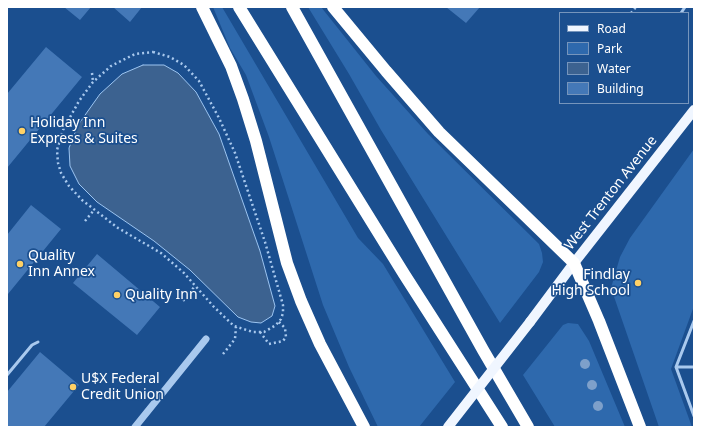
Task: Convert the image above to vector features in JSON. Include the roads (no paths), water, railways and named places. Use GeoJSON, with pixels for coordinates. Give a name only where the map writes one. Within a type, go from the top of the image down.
{"type":"FeatureCollection","features":[{"type":"Feature","properties":{"kind":"highway"},"geometry":{"type":"LineString","coordinates":[[202,7],[231,66],[243,99],[256,141],[287,263],[301,301],[320,344],[364,427]]}},
{"type":"Feature","properties":{"kind":"highway"},"geometry":{"type":"LineString","coordinates":[[239,7],[400,267],[502,427]]}},
{"type":"Feature","properties":{"kind":"highway"},"geometry":{"type":"LineString","coordinates":[[292,7],[483,350],[528,427]]}},
{"type":"Feature","properties":{"kind":"highway"},"geometry":{"type":"LineString","coordinates":[[333,7],[439,132],[574,263],[640,427]]}},
{"type":"Feature","properties":{"kind":"main road","name":"West Trenton Avenue"},"geometry":{"type":"LineString","coordinates":[[448,427],[694,110]]}},
{"type":"Feature","properties":{"kind":"street"},"geometry":{"type":"LineString","coordinates":[[134,427],[206,339]]}},
{"type":"Feature","properties":{"kind":"lane"},"geometry":{"type":"LineString","coordinates":[[694,321],[676,367],[694,416]]}},
{"type":"Feature","properties":{"kind":"lane"},"geometry":{"type":"LineString","coordinates":[[7,375],[32,344],[38,342]]}},
{"type":"Feature","properties":{"kind":"lane"},"geometry":{"type":"LineString","coordinates":[[676,367],[694,367]]}},
{"type":"Feature","properties":{"kind":"water"},"geometry":{"type":"Polygon","coordinates":[[[143,65],[164,65],[178,73],[196,92],[219,134],[260,251],[275,306],[272,316],[261,323],[251,322],[238,317],[190,270],[154,241],[97,202],[79,184],[70,166],[69,148],[78,125],[100,94],[122,74],[143,65]]]}},
{"type":"Feature","properties":{"kind":"place","name":"Holiday Inn Express & Suites"},"geometry":{"type":"Point","coordinates":[22,131]}},
{"type":"Feature","properties":{"kind":"place","name":"Quality Inn Annex"},"geometry":{"type":"Point","coordinates":[20,264]}},
{"type":"Feature","properties":{"kind":"place","name":"Findlay High School"},"geometry":{"type":"Point","coordinates":[638,283]}},
{"type":"Feature","properties":{"kind":"place","name":"Quality Inn"},"geometry":{"type":"Point","coordinates":[117,295]}},
{"type":"Feature","properties":{"kind":"place","name":"U$X Federal Credit Union"},"geometry":{"type":"Point","coordinates":[73,387]}}]}
